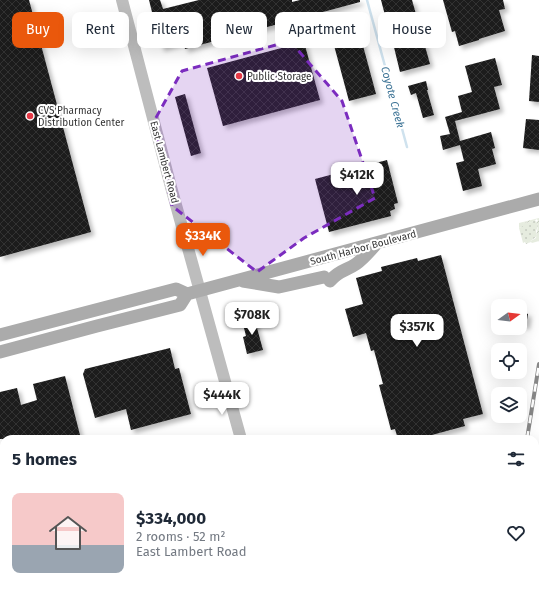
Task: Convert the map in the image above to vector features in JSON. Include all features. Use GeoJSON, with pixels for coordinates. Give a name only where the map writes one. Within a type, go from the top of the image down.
{"type":"FeatureCollection","features":[{"type":"Feature","properties":{"kind":"main road","name":"East Lambert Road"},"geometry":{"type":"LineString","coordinates":[[122,0],[194,292],[240,435]]}},
{"type":"Feature","properties":{"kind":"main road","name":"South Harbor Boulevard"},"geometry":{"type":"LineString","coordinates":[[0,335],[176,289],[194,292],[539,199]]}},
{"type":"Feature","properties":{"kind":"main road"},"geometry":{"type":"LineString","coordinates":[[239,280],[279,288],[327,279],[355,265],[378,243]]}},
{"type":"Feature","properties":{"kind":"main road","name":"South Harbor Boulevard"},"geometry":{"type":"LineString","coordinates":[[0,352],[180,304],[194,292]]}},
{"type":"Feature","properties":{"kind":"highlighted area"},"geometry":{"type":"Polygon","coordinates":[[[290,41],[342,101],[375,198],[304,238],[257,272],[172,206],[153,123],[182,71],[290,41]]]}},
{"type":"Feature","properties":{"kind":"shaded area"},"geometry":{"type":"Polygon","coordinates":[[[539,218],[539,241],[526,244],[525,242],[523,243],[522,239],[524,239],[527,243],[536,238],[538,226],[536,222],[538,221],[537,219],[530,223],[524,222],[523,226],[519,228],[519,223],[539,218]]]}},
{"type":"Feature","properties":{"kind":"shaded area"},"geometry":{"type":"Polygon","coordinates":[[[535,220],[538,226],[536,231],[537,236],[527,243],[522,239],[519,228],[524,222],[530,223],[535,220]]]}},
{"type":"Feature","properties":{"kind":"building","name":"CVS Pharmacy Distribution Center"},"geometry":{"type":"Polygon","coordinates":[[[0,0],[29,0],[32,12],[12,12],[12,48],[42,48],[91,232],[0,257],[0,0]]]}},
{"type":"Feature","properties":{"kind":"building"},"geometry":{"type":"Polygon","coordinates":[[[149,0],[160,0],[163,9],[199,0],[292,0],[292,2],[300,0],[360,0],[360,2],[323,12],[275,12],[275,25],[267,27],[267,12],[211,12],[211,42],[203,44],[203,12],[152,12],[149,0]]]}},
{"type":"Feature","properties":{"kind":"building"},"geometry":{"type":"Polygon","coordinates":[[[381,0],[412,0],[415,12],[384,12],[381,0]]]}},
{"type":"Feature","properties":{"kind":"building"},"geometry":{"type":"Polygon","coordinates":[[[443,0],[503,0],[505,9],[499,10],[505,31],[459,46],[455,31],[452,32],[443,0]]]}},
{"type":"Feature","properties":{"kind":"building"},"geometry":{"type":"Polygon","coordinates":[[[282,48],[306,48],[320,100],[223,126],[207,68],[282,48]]]}},
{"type":"Feature","properties":{"kind":"building"},"geometry":{"type":"Polygon","coordinates":[[[335,48],[364,48],[376,94],[349,101],[335,48]]]}},
{"type":"Feature","properties":{"kind":"building"},"geometry":{"type":"Polygon","coordinates":[[[394,48],[426,48],[430,64],[400,72],[394,48]]]}},
{"type":"Feature","properties":{"kind":"building"},"geometry":{"type":"Polygon","coordinates":[[[532,55],[539,56],[539,102],[529,101],[532,55]]]}},
{"type":"Feature","properties":{"kind":"building"},"geometry":{"type":"Polygon","coordinates":[[[495,58],[502,85],[494,87],[500,109],[455,121],[460,141],[491,132],[495,148],[492,149],[496,164],[478,169],[482,186],[463,191],[456,163],[464,161],[460,145],[443,150],[440,136],[450,134],[445,117],[462,112],[458,96],[472,92],[465,66],[495,58]]]}},
{"type":"Feature","properties":{"kind":"building"},"geometry":{"type":"Polygon","coordinates":[[[426,81],[434,115],[423,118],[416,93],[411,95],[408,86],[426,81]]]}},
{"type":"Feature","properties":{"kind":"building"},"geometry":{"type":"Polygon","coordinates":[[[185,94],[201,153],[191,156],[175,97],[185,94]]]}},
{"type":"Feature","properties":{"kind":"building"},"geometry":{"type":"Polygon","coordinates":[[[526,119],[539,120],[539,150],[523,148],[526,119]]]}},
{"type":"Feature","properties":{"kind":"building"},"geometry":{"type":"Polygon","coordinates":[[[387,160],[398,203],[394,204],[395,209],[390,211],[391,216],[329,232],[315,179],[387,160]]]}},
{"type":"Feature","properties":{"kind":"building"},"geometry":{"type":"Polygon","coordinates":[[[441,255],[483,414],[463,419],[465,426],[432,435],[397,435],[395,429],[391,430],[379,385],[383,384],[374,350],[371,351],[366,333],[353,337],[345,309],[363,304],[356,278],[382,271],[381,267],[417,258],[418,261],[441,255]]]}},
{"type":"Feature","properties":{"kind":"building"},"geometry":{"type":"Polygon","coordinates":[[[254,317],[263,350],[247,354],[243,337],[246,336],[242,320],[254,317]]]}},
{"type":"Feature","properties":{"kind":"building"},"geometry":{"type":"Polygon","coordinates":[[[170,348],[175,369],[179,368],[191,414],[131,430],[126,409],[95,418],[83,374],[85,369],[170,348]]]}},
{"type":"Feature","properties":{"kind":"building"},"geometry":{"type":"Polygon","coordinates":[[[65,376],[80,435],[0,435],[0,392],[17,388],[21,405],[37,400],[33,384],[65,376]]]}},
{"type":"Feature","properties":{"kind":"waterway","name":"Coyote Creek"},"geometry":{"type":"LineString","coordinates":[[367,0],[407,147]]}},
{"type":"Feature","properties":{"kind":"railway"},"geometry":{"type":"LineString","coordinates":[[528,435],[539,364]]}},
{"type":"Feature","properties":{"kind":"place","name":"Public Storage"},"geometry":{"type":"Point","coordinates":[239,76]}},
{"type":"Feature","properties":{"kind":"place","name":"CVS Pharmacy Distribution Center"},"geometry":{"type":"Point","coordinates":[30,116]}}]}
